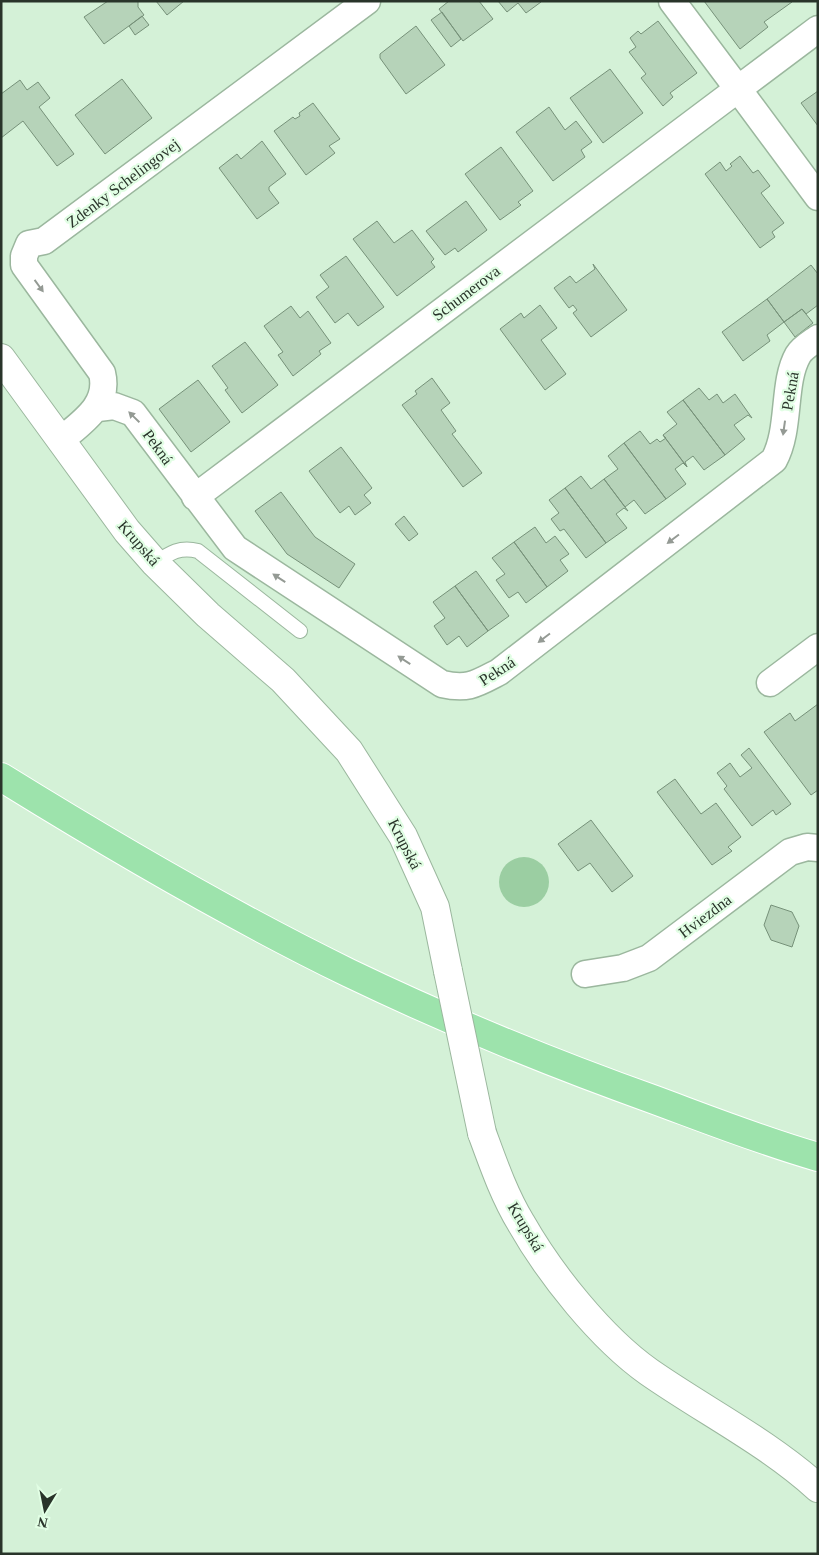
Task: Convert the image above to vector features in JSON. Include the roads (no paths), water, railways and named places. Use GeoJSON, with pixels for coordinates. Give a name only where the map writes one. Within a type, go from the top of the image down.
{"type":"FeatureCollection","features":[{"type":"Feature","properties":{"kind":"main road"},"geometry":{"type":"LineString","coordinates":[[1,777],[76,824],[217,904],[349,973],[495,1038],[610,1084],[781,1146],[818,1157]]}},
{"type":"Feature","properties":{"kind":"street","name":"Zdenky Schelingovej"},"geometry":{"type":"LineString","coordinates":[[98,408],[104,384],[102,374],[24,265],[24,256],[30,244],[44,241],[367,1]]}},
{"type":"Feature","properties":{"kind":"street"},"geometry":{"type":"LineString","coordinates":[[672,1],[818,197]]}},
{"type":"Feature","properties":{"kind":"street","name":"Schumerova"},"geometry":{"type":"LineString","coordinates":[[195,497],[818,29]]}},
{"type":"Feature","properties":{"kind":"street","name":"Pekná"},"geometry":{"type":"LineString","coordinates":[[98,408],[114,406],[133,413],[235,548],[256,564],[442,684],[458,688],[472,686],[499,672],[774,460],[781,448],[792,372],[798,355],[818,338]]}},
{"type":"Feature","properties":{"kind":"street","name":"Krupská"},"geometry":{"type":"LineString","coordinates":[[1,358],[127,531],[155,563],[208,615],[283,680],[349,751],[403,836],[435,906],[482,1133],[501,1182],[521,1224],[565,1288],[617,1344],[647,1371],[766,1447],[818,1488]]}},
{"type":"Feature","properties":{"kind":"street"},"geometry":{"type":"LineString","coordinates":[[61,440],[98,408]]}},
{"type":"Feature","properties":{"kind":"street"},"geometry":{"type":"LineString","coordinates":[[770,683],[818,647]]}},
{"type":"Feature","properties":{"kind":"street","name":"Hviezdna"},"geometry":{"type":"LineString","coordinates":[[585,974],[623,968],[649,958],[790,852],[807,847],[818,848]]}},
{"type":"Feature","properties":{"kind":"lane"},"geometry":{"type":"LineString","coordinates":[[155,563],[176,550],[187,548],[198,551],[300,631]]}}]}
